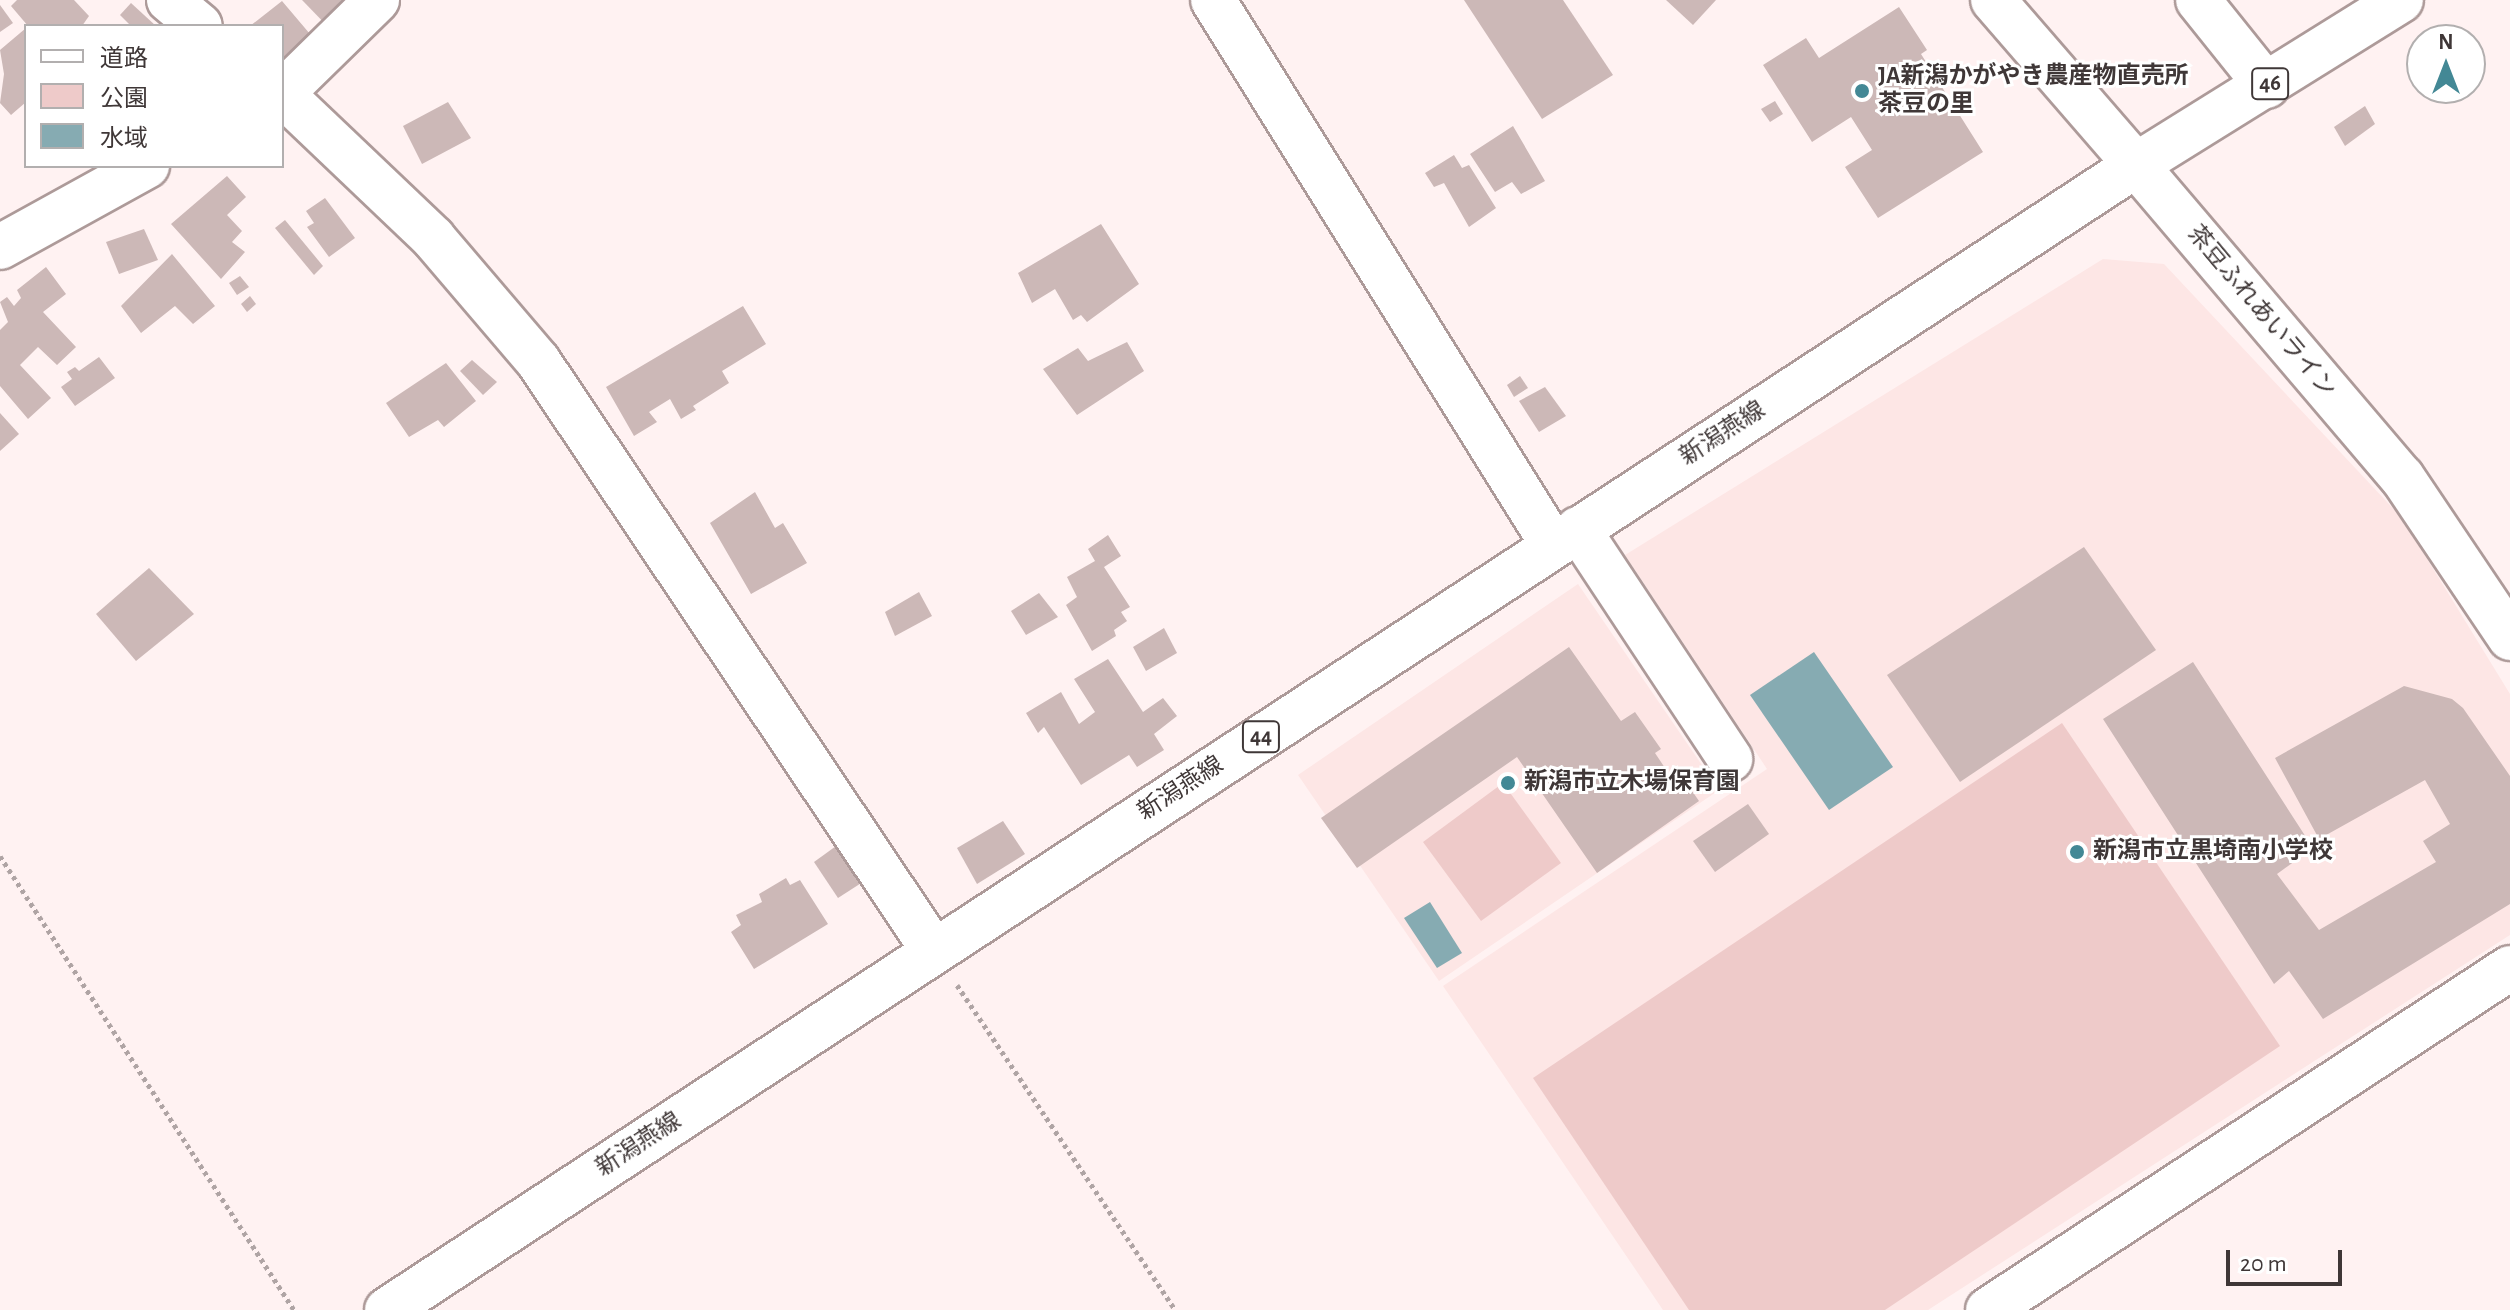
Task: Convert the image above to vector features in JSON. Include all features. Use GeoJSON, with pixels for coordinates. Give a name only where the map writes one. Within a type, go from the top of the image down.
{"type":"FeatureCollection","features":[{"type":"Feature","properties":{"kind":"street"},"geometry":{"type":"LineString","coordinates":[[169,0],[198,24]]}},
{"type":"Feature","properties":{"kind":"street"},"geometry":{"type":"LineString","coordinates":[[284,91],[377,0]]}},
{"type":"Feature","properties":{"kind":"street"},"geometry":{"type":"LineString","coordinates":[[1213,0],[1566,537],[1730,759]]}},
{"type":"Feature","properties":{"kind":"street","name":"茶豆ふれあいライン"},"geometry":{"type":"LineString","coordinates":[[1993,0],[2402,477],[2510,638]]}},
{"type":"Feature","properties":{"kind":"street"},"geometry":{"type":"LineString","coordinates":[[2198,0],[2267,86]]}},
{"type":"Feature","properties":{"kind":"street","name":"46"},"geometry":{"type":"LineString","coordinates":[[2136,165],[2401,0]]}},
{"type":"Feature","properties":{"kind":"street"},"geometry":{"type":"LineString","coordinates":[[284,95],[433,238],[538,361],[934,951]]}},
{"type":"Feature","properties":{"kind":"street","name":"新潟燕線"},"geometry":{"type":"LineString","coordinates":[[387,1310],[2136,165]]}},
{"type":"Feature","properties":{"kind":"street"},"geometry":{"type":"LineString","coordinates":[[0,247],[143,168]]}},
{"type":"Feature","properties":{"kind":"street"},"geometry":{"type":"LineString","coordinates":[[1988,1310],[2510,968]]}},
{"type":"Feature","properties":{"kind":"path"},"geometry":{"type":"LineString","coordinates":[[0,856],[294,1310]]}},
{"type":"Feature","properties":{"kind":"path"},"geometry":{"type":"LineString","coordinates":[[934,951],[1175,1310]]}},
{"type":"Feature","properties":{"kind":"shaded area","name":"新潟市立黒埼南小学校"},"geometry":{"type":"Polygon","coordinates":[[[2103,259],[2164,264],[2402,518],[2510,694],[2510,935],[1928,1310],[1663,1310],[1443,986],[1767,769],[1625,555],[2103,259]]]}},
{"type":"Feature","properties":{"kind":"shaded area","name":"新潟市立木場保育園"},"geometry":{"type":"Polygon","coordinates":[[[1578,584],[1719,790],[1439,981],[1298,775],[1578,584]]]}},
{"type":"Feature","properties":{"kind":"green space"},"geometry":{"type":"Polygon","coordinates":[[[2062,723],[2280,1046],[1885,1310],[1689,1310],[1533,1078],[2062,723]]]}},
{"type":"Feature","properties":{"kind":"green space"},"geometry":{"type":"Polygon","coordinates":[[[1503,783],[1561,863],[1481,921],[1423,842],[1503,783]]]}},
{"type":"Feature","properties":{"kind":"water"},"geometry":{"type":"Polygon","coordinates":[[[1814,652],[1893,767],[1829,810],[1750,695],[1814,652]]]}},
{"type":"Feature","properties":{"kind":"water"},"geometry":{"type":"Polygon","coordinates":[[[1430,902],[1462,953],[1437,968],[1404,918],[1430,902]]]}},
{"type":"Feature","properties":{"kind":"building"},"geometry":{"type":"Polygon","coordinates":[[[17,0],[74,0],[89,16],[83,24],[26,24],[11,6],[17,0]]]}},
{"type":"Feature","properties":{"kind":"building"},"geometry":{"type":"Polygon","coordinates":[[[302,0],[370,0],[334,33],[302,0]]]}},
{"type":"Feature","properties":{"kind":"building"},"geometry":{"type":"Polygon","coordinates":[[[1464,0],[1563,0],[1613,75],[1542,119],[1464,0]]]}},
{"type":"Feature","properties":{"kind":"building"},"geometry":{"type":"Polygon","coordinates":[[[1666,0],[1716,0],[1693,25],[1666,0]]]}},
{"type":"Feature","properties":{"kind":"building"},"geometry":{"type":"Polygon","coordinates":[[[282,1],[321,47],[284,71],[284,24],[253,24],[282,1]]]}},
{"type":"Feature","properties":{"kind":"building"},"geometry":{"type":"Polygon","coordinates":[[[131,3],[154,24],[129,24],[120,15],[131,3]]]}},
{"type":"Feature","properties":{"kind":"building"},"geometry":{"type":"Polygon","coordinates":[[[0,5],[13,23],[0,32],[0,5]]]}},
{"type":"Feature","properties":{"kind":"building","name":"JA新潟かがやき農産物直売所 茶豆の里"},"geometry":{"type":"Polygon","coordinates":[[[1899,7],[1927,50],[1921,54],[1983,152],[1878,218],[1845,167],[1872,150],[1851,117],[1812,142],[1763,65],[1806,38],[1819,58],[1899,7]]]}},
{"type":"Feature","properties":{"kind":"building"},"geometry":{"type":"Polygon","coordinates":[[[24,30],[24,104],[11,115],[0,103],[4,74],[0,50],[24,30]]]}},
{"type":"Feature","properties":{"kind":"building"},"geometry":{"type":"Polygon","coordinates":[[[1775,101],[1783,114],[1770,122],[1761,109],[1775,101]]]}},
{"type":"Feature","properties":{"kind":"building"},"geometry":{"type":"Polygon","coordinates":[[[448,102],[471,138],[422,164],[403,126],[448,102]]]}},
{"type":"Feature","properties":{"kind":"building"},"geometry":{"type":"Polygon","coordinates":[[[2365,106],[2375,124],[2345,146],[2334,127],[2365,106]]]}},
{"type":"Feature","properties":{"kind":"building"},"geometry":{"type":"Polygon","coordinates":[[[1513,126],[1545,181],[1521,194],[1512,182],[1495,192],[1470,154],[1513,126]]]}},
{"type":"Feature","properties":{"kind":"building"},"geometry":{"type":"Polygon","coordinates":[[[1454,155],[1462,168],[1469,165],[1496,208],[1469,227],[1444,183],[1434,187],[1425,173],[1454,155]]]}},
{"type":"Feature","properties":{"kind":"building"},"geometry":{"type":"Polygon","coordinates":[[[227,176],[246,197],[227,215],[242,231],[232,242],[245,252],[221,279],[171,224],[227,176]]]}},
{"type":"Feature","properties":{"kind":"building"},"geometry":{"type":"Polygon","coordinates":[[[325,198],[355,238],[329,257],[307,227],[314,223],[306,211],[325,198]]]}},
{"type":"Feature","properties":{"kind":"building"},"geometry":{"type":"Polygon","coordinates":[[[285,220],[323,266],[314,275],[275,228],[285,220]]]}},
{"type":"Feature","properties":{"kind":"building"},"geometry":{"type":"Polygon","coordinates":[[[1101,224],[1139,284],[1087,322],[1081,315],[1073,320],[1055,289],[1032,303],[1018,273],[1101,224]]]}},
{"type":"Feature","properties":{"kind":"building"},"geometry":{"type":"Polygon","coordinates":[[[144,229],[158,260],[119,274],[106,242],[144,229]]]}},
{"type":"Feature","properties":{"kind":"building"},"geometry":{"type":"Polygon","coordinates":[[[172,254],[215,306],[193,324],[175,306],[141,333],[121,306],[172,254]]]}},
{"type":"Feature","properties":{"kind":"building"},"geometry":{"type":"Polygon","coordinates":[[[46,267],[66,294],[43,312],[76,347],[57,365],[38,347],[20,365],[51,398],[28,419],[0,386],[0,330],[8,322],[0,302],[7,297],[14,306],[21,298],[17,290],[46,267]]]}},
{"type":"Feature","properties":{"kind":"building"},"geometry":{"type":"Polygon","coordinates":[[[240,276],[249,287],[237,295],[229,283],[240,276]]]}},
{"type":"Feature","properties":{"kind":"building"},"geometry":{"type":"Polygon","coordinates":[[[250,296],[256,304],[247,312],[241,304],[250,296]]]}},
{"type":"Feature","properties":{"kind":"building"},"geometry":{"type":"Polygon","coordinates":[[[743,306],[766,344],[722,371],[729,383],[693,406],[696,410],[681,419],[670,399],[649,412],[657,422],[634,436],[606,387],[743,306]]]}},
{"type":"Feature","properties":{"kind":"building"},"geometry":{"type":"Polygon","coordinates":[[[1127,342],[1144,371],[1077,415],[1043,369],[1078,348],[1088,361],[1127,342]]]}},
{"type":"Feature","properties":{"kind":"building"},"geometry":{"type":"Polygon","coordinates":[[[99,357],[115,378],[75,406],[61,387],[72,379],[67,372],[75,367],[79,371],[99,357]]]}},
{"type":"Feature","properties":{"kind":"building"},"geometry":{"type":"Polygon","coordinates":[[[472,360],[497,382],[483,395],[460,371],[472,360]]]}},
{"type":"Feature","properties":{"kind":"building"},"geometry":{"type":"Polygon","coordinates":[[[446,363],[476,401],[444,427],[438,420],[409,437],[386,403],[446,363]]]}},
{"type":"Feature","properties":{"kind":"building"},"geometry":{"type":"Polygon","coordinates":[[[1520,376],[1528,388],[1514,397],[1507,385],[1520,376]]]}},
{"type":"Feature","properties":{"kind":"building"},"geometry":{"type":"Polygon","coordinates":[[[1545,387],[1566,416],[1539,432],[1519,401],[1545,387]]]}},
{"type":"Feature","properties":{"kind":"building"},"geometry":{"type":"Polygon","coordinates":[[[0,413],[19,434],[0,451],[0,413]]]}},
{"type":"Feature","properties":{"kind":"building"},"geometry":{"type":"Polygon","coordinates":[[[755,492],[775,528],[783,523],[807,563],[751,594],[710,523],[755,492]]]}},
{"type":"Feature","properties":{"kind":"building"},"geometry":{"type":"Polygon","coordinates":[[[1108,535],[1121,556],[1104,567],[1130,607],[1121,612],[1127,621],[1114,630],[1116,636],[1092,651],[1066,605],[1077,597],[1067,577],[1095,561],[1088,549],[1108,535]]]}},
{"type":"Feature","properties":{"kind":"building"},"geometry":{"type":"Polygon","coordinates":[[[2084,547],[2156,650],[1960,782],[1887,675],[2084,547]]]}},
{"type":"Feature","properties":{"kind":"building"},"geometry":{"type":"Polygon","coordinates":[[[149,568],[194,614],[136,661],[96,614],[149,568]]]}},
{"type":"Feature","properties":{"kind":"building"},"geometry":{"type":"Polygon","coordinates":[[[919,592],[932,616],[895,636],[885,612],[919,592]]]}},
{"type":"Feature","properties":{"kind":"building"},"geometry":{"type":"Polygon","coordinates":[[[1039,593],[1058,617],[1026,635],[1011,611],[1039,593]]]}},
{"type":"Feature","properties":{"kind":"building"},"geometry":{"type":"Polygon","coordinates":[[[1164,628],[1177,653],[1146,671],[1133,647],[1164,628]]]}},
{"type":"Feature","properties":{"kind":"building"},"geometry":{"type":"Polygon","coordinates":[[[1569,647],[1621,721],[1635,712],[1661,749],[1655,753],[1673,780],[1681,775],[1699,801],[1597,873],[1517,757],[1357,868],[1321,818],[1569,647]]]}},
{"type":"Feature","properties":{"kind":"building"},"geometry":{"type":"Polygon","coordinates":[[[1108,659],[1143,712],[1163,698],[1177,716],[1154,734],[1164,750],[1137,767],[1129,755],[1081,785],[1044,727],[1038,733],[1026,713],[1061,692],[1079,724],[1095,712],[1074,679],[1108,659]]]}},
{"type":"Feature","properties":{"kind":"building"},"geometry":{"type":"Polygon","coordinates":[[[2193,662],[2313,848],[2277,874],[2319,930],[2436,862],[2423,841],[2450,824],[2425,780],[2319,839],[2275,758],[2404,686],[2452,699],[2463,708],[2510,776],[2510,904],[2323,1019],[2289,971],[2274,984],[2103,719],[2193,662]]]}},
{"type":"Feature","properties":{"kind":"building"},"geometry":{"type":"Polygon","coordinates":[[[1748,804],[1769,834],[1715,872],[1693,841],[1748,804]]]}},
{"type":"Feature","properties":{"kind":"building"},"geometry":{"type":"Polygon","coordinates":[[[1003,821],[1025,854],[977,884],[957,848],[1003,821]]]}},
{"type":"Feature","properties":{"kind":"building"},"geometry":{"type":"Polygon","coordinates":[[[843,841],[869,878],[838,898],[814,862],[843,841]]]}},
{"type":"Feature","properties":{"kind":"building"},"geometry":{"type":"Polygon","coordinates":[[[786,878],[790,885],[800,880],[828,924],[754,969],[731,932],[741,925],[736,915],[762,902],[759,894],[786,878]]]}},
{"type":"Feature","properties":{"kind":"place","name":"JA新潟かがやき農産物直売所 茶豆の里"},"geometry":{"type":"Point","coordinates":[1862,91]}},
{"type":"Feature","properties":{"kind":"place","name":"新潟市立木場保育園"},"geometry":{"type":"Point","coordinates":[1508,783]}},
{"type":"Feature","properties":{"kind":"place","name":"新潟市立黒埼南小学校"},"geometry":{"type":"Point","coordinates":[2077,852]}}]}
